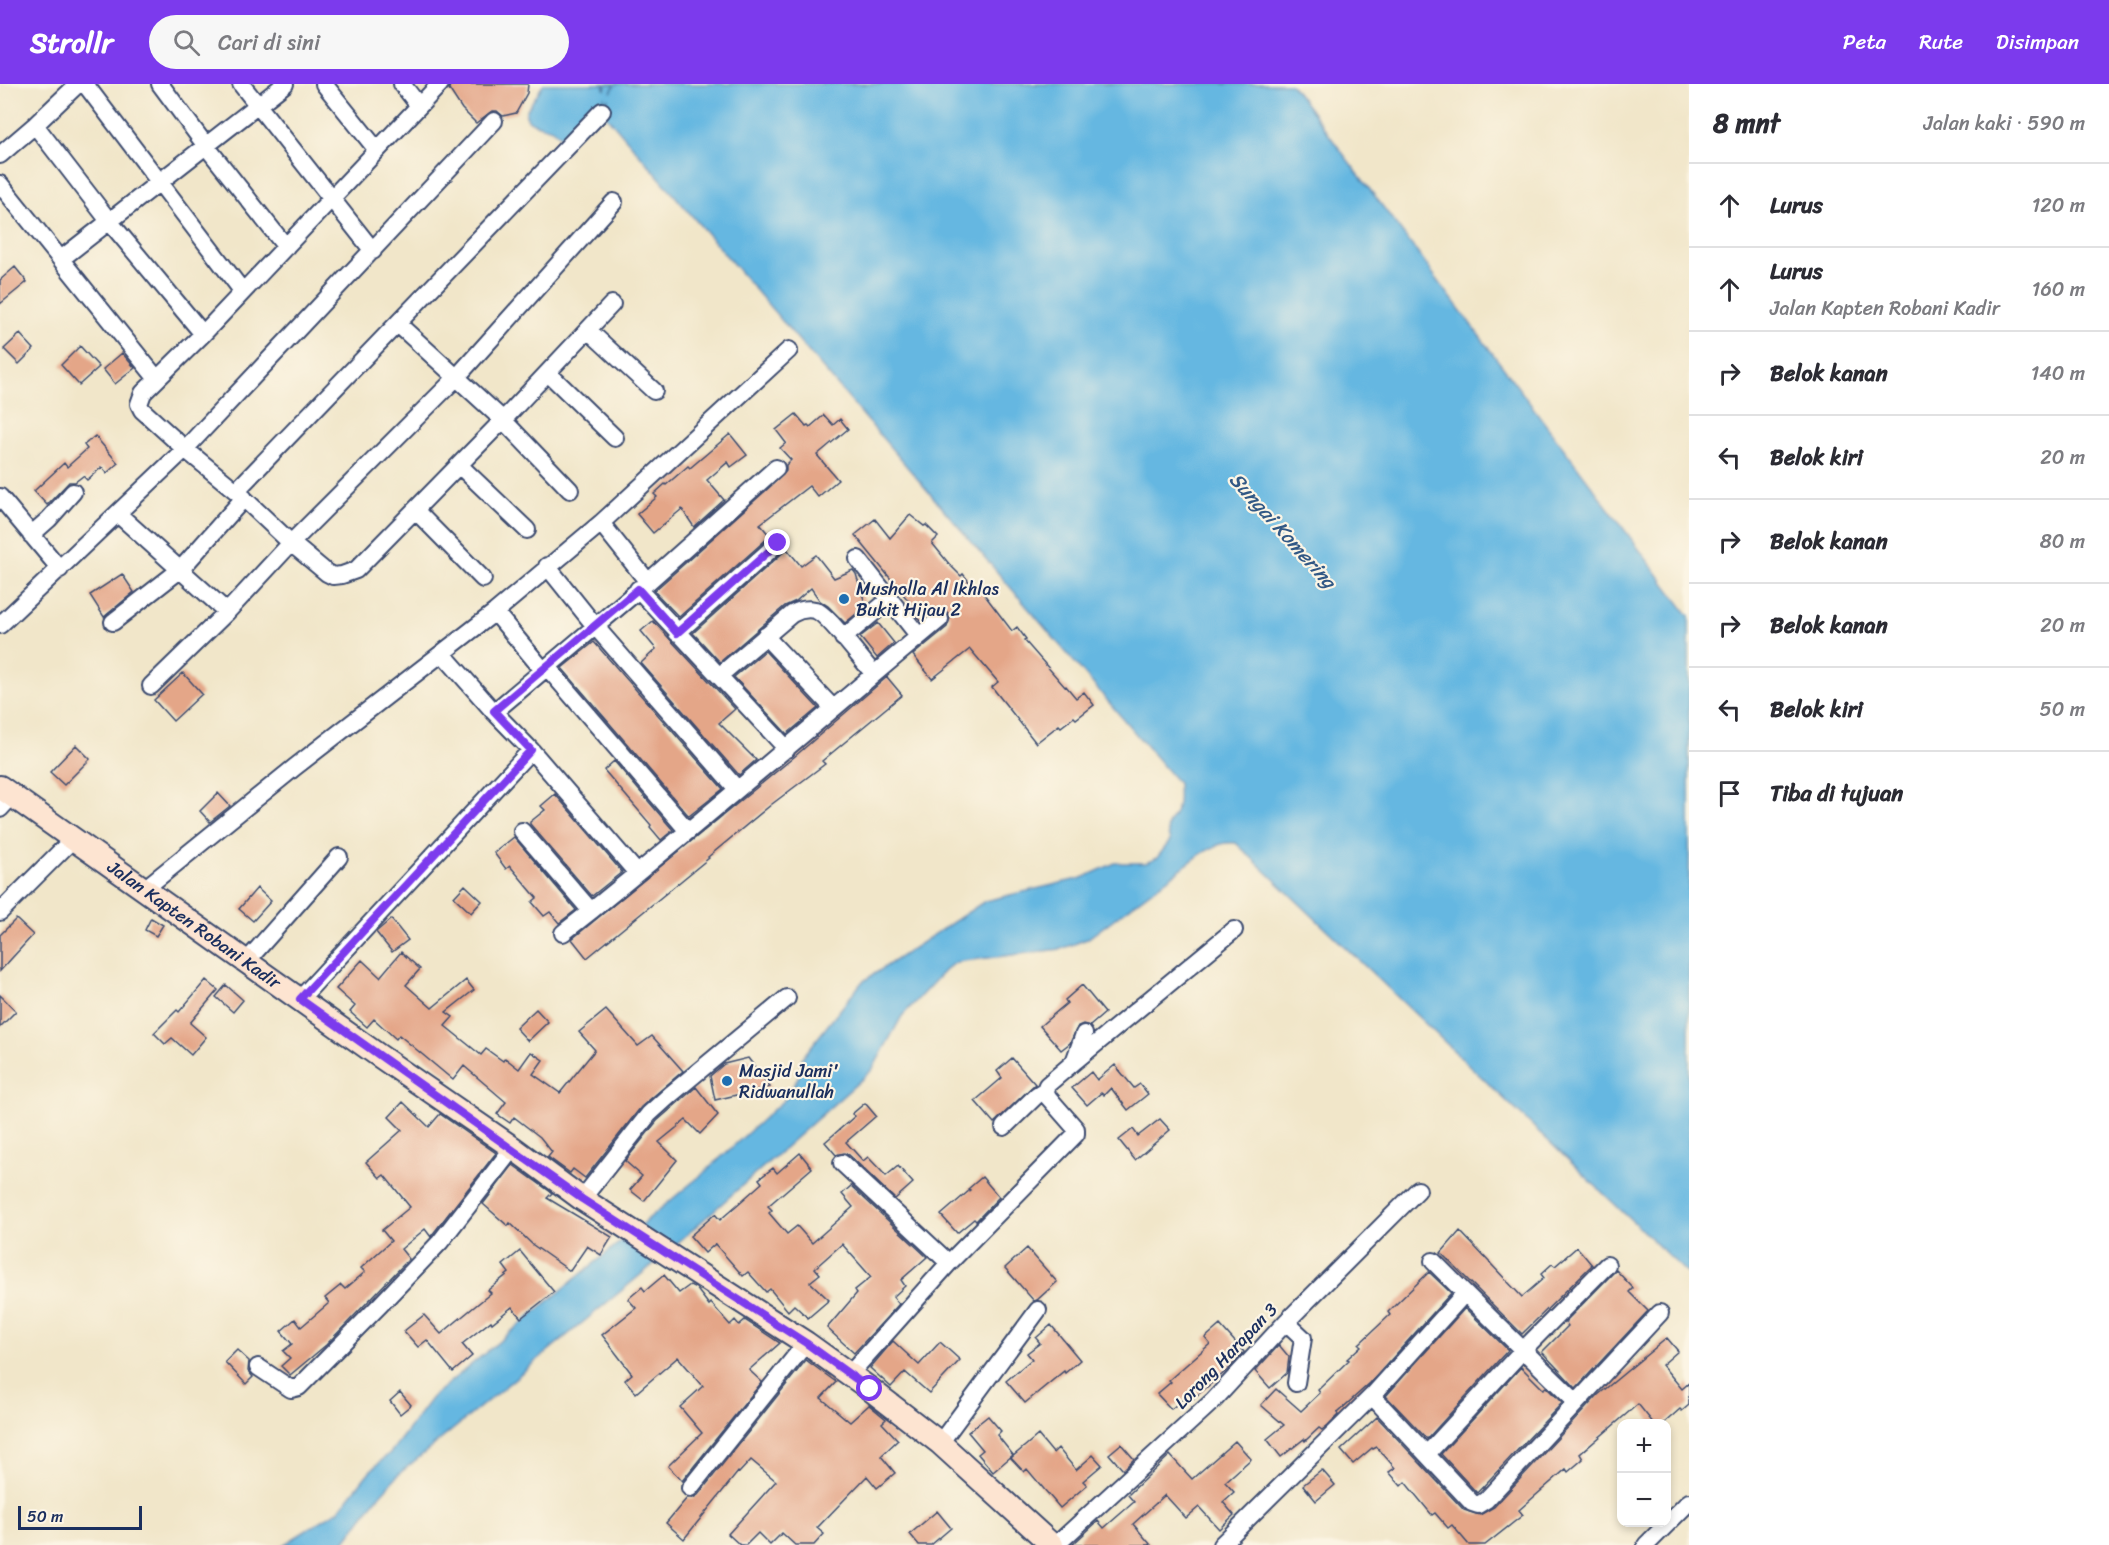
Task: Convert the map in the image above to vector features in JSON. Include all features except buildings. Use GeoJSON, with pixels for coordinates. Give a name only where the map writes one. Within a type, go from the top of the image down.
{"type":"FeatureCollection","features":[{"type":"Feature","properties":{"kind":"main road","name":"Jalan Kapten Robani Kadir"},"geometry":{"type":"LineString","coordinates":[[4,797],[74,838],[143,890],[513,1148],[582,1199],[806,1343],[940,1443],[1052,1545]]}},
{"type":"Feature","properties":{"kind":"street"},"geometry":{"type":"LineString","coordinates":[[0,155],[78,84]]}},
{"type":"Feature","properties":{"kind":"street"},"geometry":{"type":"LineString","coordinates":[[85,84],[243,292]]}},
{"type":"Feature","properties":{"kind":"street"},"geometry":{"type":"LineString","coordinates":[[160,84],[286,247]]}},
{"type":"Feature","properties":{"kind":"street"},"geometry":{"type":"LineString","coordinates":[[241,84],[373,251]]}},
{"type":"Feature","properties":{"kind":"street"},"geometry":{"type":"LineString","coordinates":[[61,259],[285,84]]}},
{"type":"Feature","properties":{"kind":"street"},"geometry":{"type":"LineString","coordinates":[[324,84],[377,150]]}},
{"type":"Feature","properties":{"kind":"street"},"geometry":{"type":"LineString","coordinates":[[402,84],[419,106]]}},
{"type":"Feature","properties":{"kind":"street"},"geometry":{"type":"LineString","coordinates":[[440,84],[203,334],[143,393],[140,404],[142,410],[327,573],[333,576],[342,575],[356,570],[503,420],[612,304]]}},
{"type":"Feature","properties":{"kind":"street"},"geometry":{"type":"LineString","coordinates":[[113,622],[181,569],[240,494],[398,324],[602,111]]}},
{"type":"Feature","properties":{"kind":"street"},"geometry":{"type":"LineString","coordinates":[[0,625],[185,449],[494,121]]}},
{"type":"Feature","properties":{"kind":"street"},"geometry":{"type":"LineString","coordinates":[[35,125],[109,221],[203,334]]}},
{"type":"Feature","properties":{"kind":"street"},"geometry":{"type":"LineString","coordinates":[[0,184],[157,379]]}},
{"type":"Feature","properties":{"kind":"street"},"geometry":{"type":"LineString","coordinates":[[151,686],[227,612],[291,543],[456,378],[614,202]]}},
{"type":"Feature","properties":{"kind":"street"},"geometry":{"type":"LineString","coordinates":[[398,324],[503,420],[570,489]]}},
{"type":"Feature","properties":{"kind":"street"},"geometry":{"type":"LineString","coordinates":[[588,330],[654,391]]}},
{"type":"Feature","properties":{"kind":"street"},"geometry":{"type":"LineString","coordinates":[[143,890],[295,767],[495,612],[601,522],[789,350]]}},
{"type":"Feature","properties":{"kind":"street"},"geometry":{"type":"LineString","coordinates":[[548,373],[615,438]]}},
{"type":"Feature","properties":{"kind":"street"},"geometry":{"type":"LineString","coordinates":[[459,465],[526,530]]}},
{"type":"Feature","properties":{"kind":"street"},"geometry":{"type":"LineString","coordinates":[[494,711],[643,586],[776,468]]}},
{"type":"Feature","properties":{"kind":"street"},"geometry":{"type":"LineString","coordinates":[[32,535],[73,492]]}},
{"type":"Feature","properties":{"kind":"street"},"geometry":{"type":"LineString","coordinates":[[0,497],[60,569]]}},
{"type":"Feature","properties":{"kind":"street"},"geometry":{"type":"LineString","coordinates":[[415,510],[483,579]]}},
{"type":"Feature","properties":{"kind":"street"},"geometry":{"type":"LineString","coordinates":[[118,514],[227,612]]}},
{"type":"Feature","properties":{"kind":"street"},"geometry":{"type":"LineString","coordinates":[[601,522],[677,633],[787,749]]}},
{"type":"Feature","properties":{"kind":"street"},"geometry":{"type":"LineString","coordinates":[[677,633],[778,543]]}},
{"type":"Feature","properties":{"kind":"street"},"geometry":{"type":"LineString","coordinates":[[858,560],[914,630]]}},
{"type":"Feature","properties":{"kind":"street"},"geometry":{"type":"LineString","coordinates":[[547,566],[595,626],[737,789]]}},
{"type":"Feature","properties":{"kind":"street"},"geometry":{"type":"LineString","coordinates":[[843,638],[890,599]]}},
{"type":"Feature","properties":{"kind":"street"},"geometry":{"type":"LineString","coordinates":[[719,676],[799,610],[812,609],[822,614],[874,674]]}},
{"type":"Feature","properties":{"kind":"street"},"geometry":{"type":"LineString","coordinates":[[495,612],[688,831]]}},
{"type":"Feature","properties":{"kind":"street"},"geometry":{"type":"LineString","coordinates":[[563,933],[787,749],[940,619]]}},
{"type":"Feature","properties":{"kind":"street"},"geometry":{"type":"LineString","coordinates":[[765,636],[833,708]]}},
{"type":"Feature","properties":{"kind":"street"},"geometry":{"type":"LineString","coordinates":[[442,653],[531,750],[637,873]]}},
{"type":"Feature","properties":{"kind":"street"},"geometry":{"type":"LineString","coordinates":[[300,999],[531,750]]}},
{"type":"Feature","properties":{"kind":"street"},"geometry":{"type":"LineString","coordinates":[[522,831],[591,911]]}},
{"type":"Feature","properties":{"kind":"street"},"geometry":{"type":"LineString","coordinates":[[0,912],[74,838]]}},
{"type":"Feature","properties":{"kind":"street"},"geometry":{"type":"LineString","coordinates":[[246,962],[339,856]]}},
{"type":"Feature","properties":{"kind":"street"},"geometry":{"type":"LineString","coordinates":[[1004,1127],[1045,1090],[1047,1085],[1234,930]]}},
{"type":"Feature","properties":{"kind":"street"},"geometry":{"type":"LineString","coordinates":[[582,1199],[649,1114],[787,998]]}},
{"type":"Feature","properties":{"kind":"street"},"geometry":{"type":"LineString","coordinates":[[1074,1062],[1084,1034]]}},
{"type":"Feature","properties":{"kind":"street"},"geometry":{"type":"LineString","coordinates":[[849,1375],[949,1263],[1076,1134],[1076,1129],[1048,1097],[1045,1090]]}},
{"type":"Feature","properties":{"kind":"street"},"geometry":{"type":"LineString","coordinates":[[258,1367],[291,1389],[299,1387],[440,1242],[513,1148]]}},
{"type":"Feature","properties":{"kind":"street"},"geometry":{"type":"LineString","coordinates":[[842,1163],[949,1263]]}},
{"type":"Feature","properties":{"kind":"street","name":"Lorong Harapan 3"},"geometry":{"type":"LineString","coordinates":[[1056,1545],[1214,1400],[1286,1322],[1418,1190]]}},
{"type":"Feature","properties":{"kind":"street"},"geometry":{"type":"LineString","coordinates":[[1433,1261],[1576,1402]]}},
{"type":"Feature","properties":{"kind":"street"},"geometry":{"type":"LineString","coordinates":[[1427,1454],[1523,1350],[1607,1264]]}},
{"type":"Feature","properties":{"kind":"street"},"geometry":{"type":"LineString","coordinates":[[1221,1545],[1371,1396],[1465,1293]]}},
{"type":"Feature","properties":{"kind":"street"},"geometry":{"type":"LineString","coordinates":[[940,1443],[1038,1310]]}},
{"type":"Feature","properties":{"kind":"street"},"geometry":{"type":"LineString","coordinates":[[1371,1396],[1472,1503],[1478,1505],[1486,1500],[1660,1313]]}},
{"type":"Feature","properties":{"kind":"street"},"geometry":{"type":"LineString","coordinates":[[1286,1322],[1304,1338],[1296,1383]]}},
{"type":"Feature","properties":{"kind":"street"},"geometry":{"type":"LineString","coordinates":[[690,1488],[806,1343]]}},
{"type":"Feature","properties":{"kind":"street"},"geometry":{"type":"LineString","coordinates":[[1646,1545],[1689,1502]]}},
{"type":"Feature","properties":{"kind":"water","name":"Sungai Komering"},"geometry":{"type":"Polygon","coordinates":[[[543,84],[1291,84],[1689,616],[1689,1275],[1236,843],[1226,843],[1201,854],[1087,939],[1061,949],[954,963],[902,1016],[872,1070],[655,1263],[400,1473],[377,1498],[342,1545],[283,1545],[339,1510],[370,1471],[391,1452],[433,1396],[705,1172],[786,1098],[801,1072],[802,1058],[862,982],[985,901],[1082,878],[1115,863],[1146,863],[1157,858],[1170,841],[1167,829],[1178,803],[1178,783],[598,106],[568,136],[563,138],[552,129],[527,118],[528,108],[543,84]]]}},
{"type":"Feature","properties":{"kind":"ferry route"},"geometry":{"type":"LineString","coordinates":[[604,84],[604,89]]}},
{"type":"Feature","properties":{"kind":"ferry route"},"geometry":{"type":"LineString","coordinates":[[603,104],[606,84]]}},
{"type":"Feature","properties":{"kind":"ferry route"},"geometry":{"type":"LineString","coordinates":[[605,105],[615,84]]}},
{"type":"Feature","properties":{"kind":"place","name":"Musholla Al Ikhlas Bukit Hijau 2"},"geometry":{"type":"Point","coordinates":[844,599]}},
{"type":"Feature","properties":{"kind":"place","name":"Masjid Jami' Ridwanullah"},"geometry":{"type":"Point","coordinates":[727,1081]}},
{"type":"Feature","properties":{"kind":"route"},"geometry":{"type":"LineString","coordinates":[[778,543],[677,633],[638,589],[494,711],[531,750],[300,999],[582,1199],[806,1343],[870,1389]]}}]}
